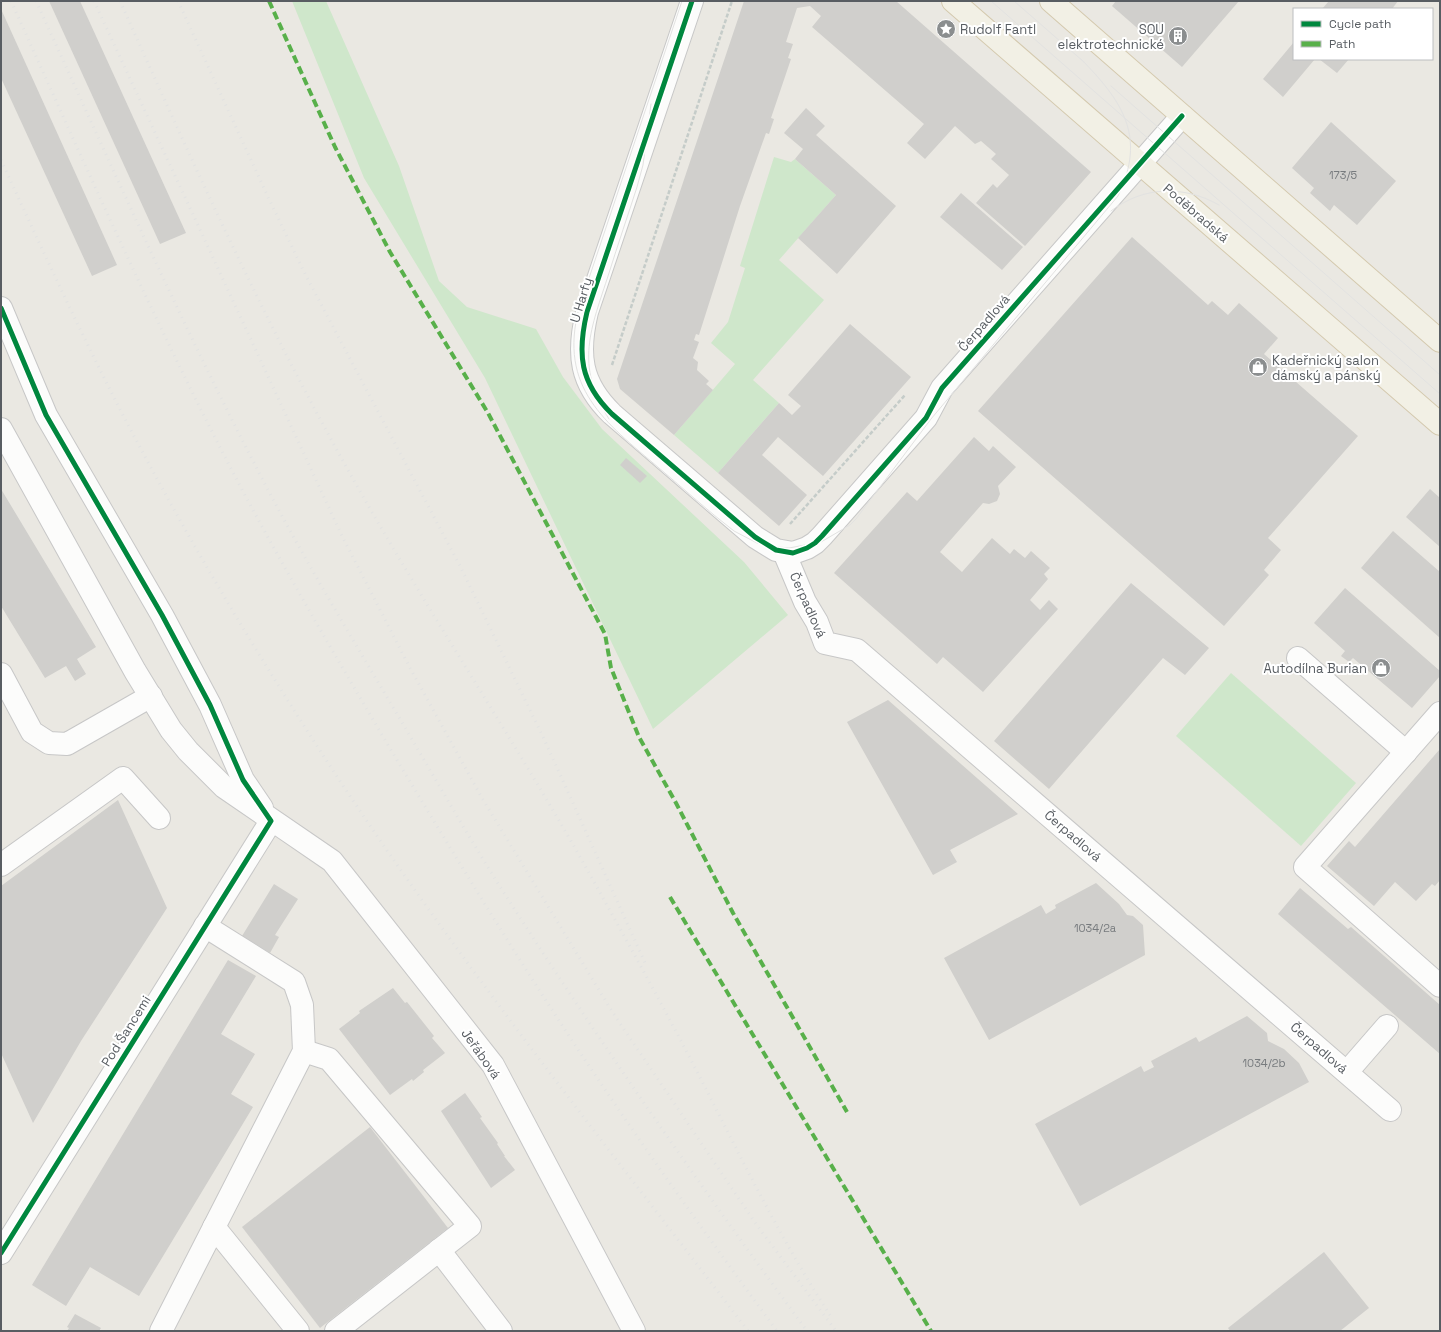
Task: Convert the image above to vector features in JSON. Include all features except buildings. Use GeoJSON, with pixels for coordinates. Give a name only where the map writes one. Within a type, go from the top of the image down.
{"type":"FeatureCollection","features":[{"type":"Feature","properties":{"kind":"main road","name":"Poděbradská"},"geometry":{"type":"LineString","coordinates":[[953,1],[1440,424]]}},
{"type":"Feature","properties":{"kind":"main road"},"geometry":{"type":"LineString","coordinates":[[1051,1],[1440,341]]}},
{"type":"Feature","properties":{"kind":"street","name":"U Harfy"},"geometry":{"type":"LineString","coordinates":[[692,1],[588,312],[582,341],[582,364],[585,375],[594,392],[612,414],[755,537],[768,546],[784,552]]}},
{"type":"Feature","properties":{"kind":"street","name":"Čerpadlová"},"geometry":{"type":"LineString","coordinates":[[1182,116],[942,388],[926,418],[822,536],[807,548],[793,553],[784,552],[805,602],[817,622],[825,643],[857,650],[1390,1110]]}},
{"type":"Feature","properties":{"kind":"street"},"geometry":{"type":"LineString","coordinates":[[1,308],[46,415],[162,615],[210,705],[243,780],[271,821]]}},
{"type":"Feature","properties":{"kind":"street","name":"Jeřábová"},"geometry":{"type":"LineString","coordinates":[[1,429],[38,498],[151,696],[172,730],[188,751],[224,787],[271,821],[332,861],[492,1065],[634,1331]]}},
{"type":"Feature","properties":{"kind":"street"},"geometry":{"type":"LineString","coordinates":[[1298,658],[1406,752]]}},
{"type":"Feature","properties":{"kind":"street"},"geometry":{"type":"LineString","coordinates":[[1,674],[32,732],[49,743],[67,744],[151,696]]}},
{"type":"Feature","properties":{"kind":"street"},"geometry":{"type":"LineString","coordinates":[[1440,713],[1305,867],[1440,986]]}},
{"type":"Feature","properties":{"kind":"street"},"geometry":{"type":"LineString","coordinates":[[1,865],[124,778],[158,818]]}},
{"type":"Feature","properties":{"kind":"street","name":"Pod Šancemi"},"geometry":{"type":"LineString","coordinates":[[1,1253],[271,821]]}},
{"type":"Feature","properties":{"kind":"street"},"geometry":{"type":"LineString","coordinates":[[161,1331],[304,1051],[302,1005],[294,982],[205,926]]}},
{"type":"Feature","properties":{"kind":"street"},"geometry":{"type":"LineString","coordinates":[[1347,1072],[1387,1026]]}},
{"type":"Feature","properties":{"kind":"street"},"geometry":{"type":"LineString","coordinates":[[304,1051],[329,1059],[470,1226],[336,1331]]}},
{"type":"Feature","properties":{"kind":"street"},"geometry":{"type":"LineString","coordinates":[[214,1227],[298,1331]]}},
{"type":"Feature","properties":{"kind":"street"},"geometry":{"type":"LineString","coordinates":[[439,1250],[501,1331]]}},
{"type":"Feature","properties":{"kind":"path"},"geometry":{"type":"LineString","coordinates":[[612,366],[732,1]]}},
{"type":"Feature","properties":{"kind":"path"},"geometry":{"type":"LineString","coordinates":[[787,527],[908,392]]}},
{"type":"Feature","properties":{"kind":"green space"},"geometry":{"type":"Polygon","coordinates":[[[292,1],[326,1],[399,166],[439,281],[467,307],[536,329],[563,377],[602,429],[744,562],[788,615],[653,729],[485,378],[364,178],[292,1]]]}},
{"type":"Feature","properties":{"kind":"green space"},"geometry":{"type":"Polygon","coordinates":[[[774,157],[791,162],[795,159],[836,195],[779,260],[824,300],[753,380],[779,403],[718,473],[674,435],[735,364],[711,343],[728,322],[745,268],[740,266],[774,157]]]}},
{"type":"Feature","properties":{"kind":"green space"},"geometry":{"type":"Polygon","coordinates":[[[1231,673],[1356,783],[1301,846],[1176,736],[1231,673]]]}},
{"type":"Feature","properties":{"kind":"tram line"},"geometry":{"type":"LineString","coordinates":[[682,1],[579,308],[574,336],[575,360],[581,382],[591,401],[604,418],[621,435],[705,508],[734,531],[757,543],[768,546],[789,548],[821,542],[850,525],[931,419],[1118,196],[1126,175],[1130,155],[1130,137],[1126,121],[1108,90],[1096,74],[1081,59]]}},
{"type":"Feature","properties":{"kind":"tram line"},"geometry":{"type":"LineString","coordinates":[[991,1],[1440,394]]}},
{"type":"Feature","properties":{"kind":"tram line"},"geometry":{"type":"LineString","coordinates":[[1014,1],[1084,62]]}},
{"type":"Feature","properties":{"kind":"tram line"},"geometry":{"type":"LineString","coordinates":[[1111,86],[1440,375]]}},
{"type":"Feature","properties":{"kind":"tram line"},"geometry":{"type":"LineString","coordinates":[[609,419],[598,399],[592,381],[589,363],[589,346],[596,312],[643,165],[651,104]]}},
{"type":"Feature","properties":{"kind":"tram line"},"geometry":{"type":"LineString","coordinates":[[1111,211],[1136,197],[1164,191],[1192,194],[1206,198],[1219,205]]}},
{"type":"Feature","properties":{"kind":"railway"},"geometry":{"type":"LineString","coordinates":[[11,1],[116,234],[171,349],[228,463],[306,605],[442,835],[534,982],[592,1071],[652,1158],[777,1331]]}},
{"type":"Feature","properties":{"kind":"railway"},"geometry":{"type":"LineString","coordinates":[[36,1],[142,234],[197,349],[271,496],[325,592],[474,844],[536,942],[649,1111],[727,1222],[807,1331]]}},
{"type":"Feature","properties":{"kind":"railway"},"geometry":{"type":"LineString","coordinates":[[94,1],[342,536],[410,668],[482,798],[613,1013],[756,1224],[836,1331]]}},
{"type":"Feature","properties":{"kind":"railway"},"geometry":{"type":"LineString","coordinates":[[120,1],[254,291],[312,405],[400,560],[579,855],[636,957],[776,1223],[812,1287],[832,1318]]}},
{"type":"Feature","properties":{"kind":"railway"},"geometry":{"type":"LineString","coordinates":[[178,1],[305,274],[460,566],[544,739],[646,965]]}},
{"type":"Feature","properties":{"kind":"railway"},"geometry":{"type":"LineString","coordinates":[[1,160],[77,323],[145,458],[210,572],[301,721],[406,878],[461,955],[748,1331]]}},
{"type":"Feature","properties":{"kind":"marked path"},"geometry":{"type":"LineString","coordinates":[[269,1],[335,147],[390,252],[488,413],[605,634],[611,668],[639,737],[676,803],[733,913],[847,1112]]}},
{"type":"Feature","properties":{"kind":"marked path"},"geometry":{"type":"LineString","coordinates":[[670,897],[931,1331]]}},
{"type":"Feature","properties":{"kind":"cycle path"},"geometry":{"type":"LineString","coordinates":[[692,1],[587,312],[582,341],[582,355],[587,379],[593,391],[612,414],[755,537],[776,550],[793,553],[807,548],[822,536],[926,418],[942,388],[1182,116]]}},
{"type":"Feature","properties":{"kind":"cycle path"},"geometry":{"type":"LineString","coordinates":[[1,308],[46,415],[162,615],[210,705],[243,780],[271,821],[1,1253]]}},
{"type":"Feature","properties":{"kind":"place","name":"Rudolf Fantl"},"geometry":{"type":"Point","coordinates":[946,29]}},
{"type":"Feature","properties":{"kind":"place","name":"SOU elektrotechnické"},"geometry":{"type":"Point","coordinates":[1178,36]}},
{"type":"Feature","properties":{"kind":"place","name":"Kadeřnický salon dámský a pánský"},"geometry":{"type":"Point","coordinates":[1258,367]}},
{"type":"Feature","properties":{"kind":"place","name":"Autodílna Burian"},"geometry":{"type":"Point","coordinates":[1381,668]}}]}
